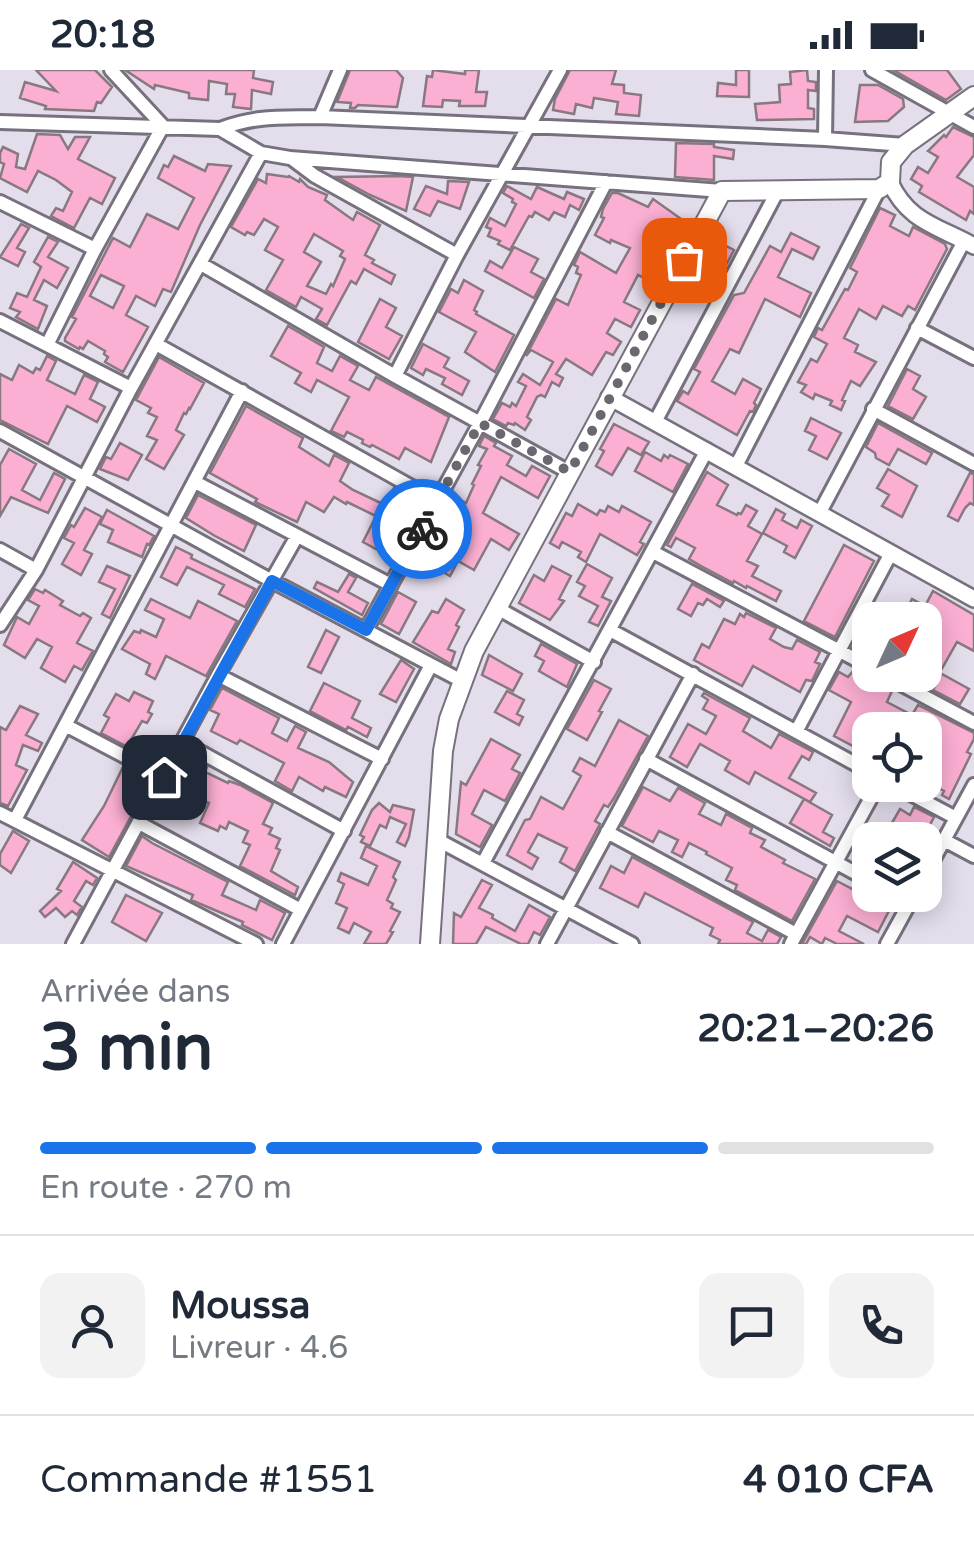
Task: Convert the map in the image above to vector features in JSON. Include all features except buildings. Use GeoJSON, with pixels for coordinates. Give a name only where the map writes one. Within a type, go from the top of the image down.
{"type":"FeatureCollection","features":[{"type":"Feature","properties":{"kind":"main road"},"geometry":{"type":"LineString","coordinates":[[430,944],[443,751],[462,680],[609,397],[722,191],[884,186],[891,162],[904,145],[974,96]]}},
{"type":"Feature","properties":{"kind":"street"},"geometry":{"type":"LineString","coordinates":[[110,70],[163,126]]}},
{"type":"Feature","properties":{"kind":"street"},"geometry":{"type":"LineString","coordinates":[[320,117],[340,70]]}},
{"type":"Feature","properties":{"kind":"street"},"geometry":{"type":"LineString","coordinates":[[395,376],[457,254],[560,70]]}},
{"type":"Feature","properties":{"kind":"street"},"geometry":{"type":"LineString","coordinates":[[826,70],[826,139]]}},
{"type":"Feature","properties":{"kind":"street"},"geometry":{"type":"LineString","coordinates":[[885,72],[948,114],[974,126]]}},
{"type":"Feature","properties":{"kind":"street"},"geometry":{"type":"LineString","coordinates":[[220,130],[248,119],[320,117],[904,145]]}},
{"type":"Feature","properties":{"kind":"street"},"geometry":{"type":"LineString","coordinates":[[0,122],[220,130],[261,153],[290,158],[722,191]]}},
{"type":"Feature","properties":{"kind":"street"},"geometry":{"type":"LineString","coordinates":[[47,345],[163,126]]}},
{"type":"Feature","properties":{"kind":"street"},"geometry":{"type":"LineString","coordinates":[[0,625],[36,570],[261,153]]}},
{"type":"Feature","properties":{"kind":"street"},"geometry":{"type":"LineString","coordinates":[[290,158],[457,254]]}},
{"type":"Feature","properties":{"kind":"street"},"geometry":{"type":"LineString","coordinates":[[366,630],[606,182]]}},
{"type":"Feature","properties":{"kind":"street"},"geometry":{"type":"LineString","coordinates":[[736,466],[884,186],[912,214],[969,243],[917,328],[819,514]]}},
{"type":"Feature","properties":{"kind":"street"},"geometry":{"type":"LineString","coordinates":[[655,422],[777,192]]}},
{"type":"Feature","properties":{"kind":"street"},"geometry":{"type":"LineString","coordinates":[[0,202],[95,249]]}},
{"type":"Feature","properties":{"kind":"street"},"geometry":{"type":"LineString","coordinates":[[201,264],[570,472]]}},
{"type":"Feature","properties":{"kind":"street"},"geometry":{"type":"LineString","coordinates":[[0,321],[131,388]]}},
{"type":"Feature","properties":{"kind":"street"},"geometry":{"type":"LineString","coordinates":[[917,328],[974,358]]}},
{"type":"Feature","properties":{"kind":"street"},"geometry":{"type":"LineString","coordinates":[[156,344],[437,501]]}},
{"type":"Feature","properties":{"kind":"street"},"geometry":{"type":"LineString","coordinates":[[15,820],[242,391]]}},
{"type":"Feature","properties":{"kind":"street"},"geometry":{"type":"LineString","coordinates":[[609,397],[974,599]]}},
{"type":"Feature","properties":{"kind":"street"},"geometry":{"type":"LineString","coordinates":[[873,410],[974,464]]}},
{"type":"Feature","properties":{"kind":"street"},"geometry":{"type":"LineString","coordinates":[[0,431],[462,680]]}},
{"type":"Feature","properties":{"kind":"street"},"geometry":{"type":"LineString","coordinates":[[482,863],[707,450]]}},
{"type":"Feature","properties":{"kind":"street"},"geometry":{"type":"LineString","coordinates":[[194,482],[391,585]]}},
{"type":"Feature","properties":{"kind":"street"},"geometry":{"type":"LineString","coordinates":[[73,944],[297,536]]}},
{"type":"Feature","properties":{"kind":"street"},"geometry":{"type":"LineString","coordinates":[[0,550],[36,570]]}},
{"type":"Feature","properties":{"kind":"street"},"geometry":{"type":"LineString","coordinates":[[653,552],[852,658]]}},
{"type":"Feature","properties":{"kind":"street"},"geometry":{"type":"LineString","coordinates":[[797,730],[891,553]]}},
{"type":"Feature","properties":{"kind":"street"},"geometry":{"type":"LineString","coordinates":[[497,608],[594,662]]}},
{"type":"Feature","properties":{"kind":"street"},"geometry":{"type":"LineString","coordinates":[[610,630],[852,762]]}},
{"type":"Feature","properties":{"kind":"street"},"geometry":{"type":"LineString","coordinates":[[284,944],[431,665]]}},
{"type":"Feature","properties":{"kind":"street"},"geometry":{"type":"LineString","coordinates":[[546,944],[692,674]]}},
{"type":"Feature","properties":{"kind":"street"},"geometry":{"type":"LineString","coordinates":[[218,675],[382,760]]}},
{"type":"Feature","properties":{"kind":"street"},"geometry":{"type":"LineString","coordinates":[[916,692],[974,723]]}},
{"type":"Feature","properties":{"kind":"street"},"geometry":{"type":"LineString","coordinates":[[66,726],[164,777]]}},
{"type":"Feature","properties":{"kind":"street"},"geometry":{"type":"LineString","coordinates":[[182,742],[344,830]]}},
{"type":"Feature","properties":{"kind":"street"},"geometry":{"type":"LineString","coordinates":[[646,759],[852,871]]}},
{"type":"Feature","properties":{"kind":"street"},"geometry":{"type":"LineString","coordinates":[[942,844],[974,785]]}},
{"type":"Feature","properties":{"kind":"street"},"geometry":{"type":"LineString","coordinates":[[607,832],[793,939],[869,802]]}},
{"type":"Feature","properties":{"kind":"street"},"geometry":{"type":"LineString","coordinates":[[926,802],[956,818]]}},
{"type":"Feature","properties":{"kind":"street"},"geometry":{"type":"LineString","coordinates":[[0,813],[256,944]]}},
{"type":"Feature","properties":{"kind":"street"},"geometry":{"type":"LineString","coordinates":[[139,822],[301,910]]}},
{"type":"Feature","properties":{"kind":"street"},"geometry":{"type":"LineString","coordinates":[[436,839],[632,944]]}},
{"type":"Feature","properties":{"kind":"street"},"geometry":{"type":"LineString","coordinates":[[944,840],[974,856]]}},
{"type":"Feature","properties":{"kind":"street"},"geometry":{"type":"LineString","coordinates":[[887,944],[905,912]]}},
{"type":"Feature","properties":{"kind":"way so far"},"geometry":{"type":"LineString","coordinates":[[422,529],[480,423],[570,472],[684,260]]}},
{"type":"Feature","properties":{"kind":"route"},"geometry":{"type":"LineString","coordinates":[[164,777],[272,581],[366,630],[422,529]]}}]}
